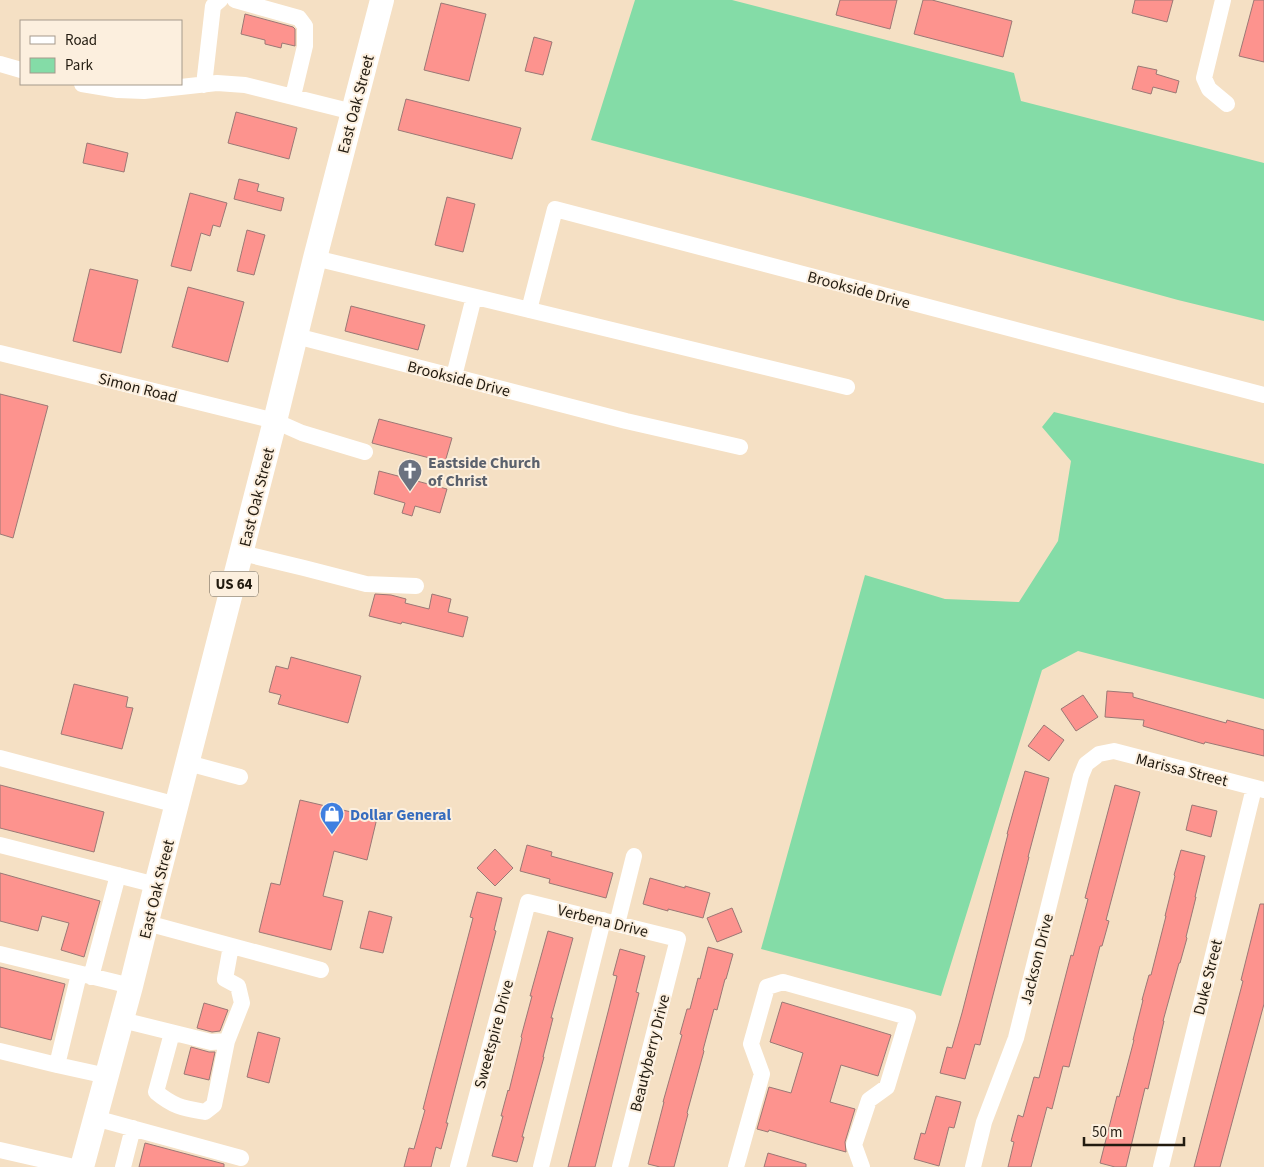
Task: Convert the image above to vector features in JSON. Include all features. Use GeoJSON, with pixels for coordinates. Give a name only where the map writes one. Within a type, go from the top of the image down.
{"type":"FeatureCollection","features":[{"type":"Feature","properties":{"kind":"highway","name":"East Oak Street"},"geometry":{"type":"LineString","coordinates":[[82,1167],[131,986],[382,0]]}},
{"type":"Feature","properties":{"kind":"street"},"geometry":{"type":"LineString","coordinates":[[204,85],[213,6],[220,0]]}},
{"type":"Feature","properties":{"kind":"street"},"geometry":{"type":"LineString","coordinates":[[235,0],[299,18],[305,26],[305,46],[293,96]]}},
{"type":"Feature","properties":{"kind":"street"},"geometry":{"type":"LineString","coordinates":[[1223,0],[1204,78],[1209,89],[1227,104]]}},
{"type":"Feature","properties":{"kind":"street"},"geometry":{"type":"LineString","coordinates":[[0,64],[20,70]]}},
{"type":"Feature","properties":{"kind":"street"},"geometry":{"type":"LineString","coordinates":[[88,85],[118,90],[144,91],[218,83],[245,85],[353,112]]}},
{"type":"Feature","properties":{"kind":"street","name":"Brookside Drive"},"geometry":{"type":"LineString","coordinates":[[529,310],[555,209],[1264,395]]}},
{"type":"Feature","properties":{"kind":"street"},"geometry":{"type":"LineString","coordinates":[[315,258],[847,387]]}},
{"type":"Feature","properties":{"kind":"street"},"geometry":{"type":"LineString","coordinates":[[454,376],[474,297]]}},
{"type":"Feature","properties":{"kind":"street","name":"Brookside Drive"},"geometry":{"type":"LineString","coordinates":[[296,336],[626,421],[740,448]]}},
{"type":"Feature","properties":{"kind":"street","name":"Simon Road"},"geometry":{"type":"LineString","coordinates":[[0,352],[275,421],[302,433],[365,452]]}},
{"type":"Feature","properties":{"kind":"street"},"geometry":{"type":"LineString","coordinates":[[242,553],[366,584],[416,586]]}},
{"type":"Feature","properties":{"kind":"street","name":"Marissa Street"},"geometry":{"type":"LineString","coordinates":[[1099,754],[1114,751],[1259,789]]}},
{"type":"Feature","properties":{"kind":"street","name":"Jackson Drive"},"geometry":{"type":"LineString","coordinates":[[973,1167],[984,1122],[1016,1038],[1081,776],[1086,764],[1099,754]]}},
{"type":"Feature","properties":{"kind":"street"},"geometry":{"type":"LineString","coordinates":[[0,758],[177,806]]}},
{"type":"Feature","properties":{"kind":"street"},"geometry":{"type":"LineString","coordinates":[[188,763],[240,777]]}},
{"type":"Feature","properties":{"kind":"street","name":"Duke Street"},"geometry":{"type":"LineString","coordinates":[[1161,1167],[1259,789]]}},
{"type":"Feature","properties":{"kind":"street"},"geometry":{"type":"LineString","coordinates":[[0,845],[156,885]]}},
{"type":"Feature","properties":{"kind":"street"},"geometry":{"type":"LineString","coordinates":[[541,1167],[610,922],[634,856]]}},
{"type":"Feature","properties":{"kind":"street"},"geometry":{"type":"LineString","coordinates":[[57,1064],[118,875]]}},
{"type":"Feature","properties":{"kind":"street","name":"Verbena Drive"},"geometry":{"type":"LineString","coordinates":[[528,902],[678,939]]}},
{"type":"Feature","properties":{"kind":"street","name":"Sweetspire Drive"},"geometry":{"type":"LineString","coordinates":[[458,1167],[528,902]]}},
{"type":"Feature","properties":{"kind":"street"},"geometry":{"type":"LineString","coordinates":[[147,923],[321,970]]}},
{"type":"Feature","properties":{"kind":"street","name":"Beautyberry Drive"},"geometry":{"type":"LineString","coordinates":[[620,1167],[678,939]]}},
{"type":"Feature","properties":{"kind":"street"},"geometry":{"type":"LineString","coordinates":[[172,1032],[156,1092],[179,1107],[205,1112],[214,1106],[227,1042],[242,1003],[238,986],[224,979],[231,946]]}},
{"type":"Feature","properties":{"kind":"street"},"geometry":{"type":"LineString","coordinates":[[0,954],[131,986]]}},
{"type":"Feature","properties":{"kind":"street"},"geometry":{"type":"LineString","coordinates":[[736,1167],[762,1074],[751,1044],[767,987],[783,982],[908,1017],[887,1088],[868,1100],[854,1145],[862,1167]]}},
{"type":"Feature","properties":{"kind":"street"},"geometry":{"type":"LineString","coordinates":[[122,1020],[211,1042],[227,1042]]}},
{"type":"Feature","properties":{"kind":"street"},"geometry":{"type":"LineString","coordinates":[[0,1051],[107,1076]]}},
{"type":"Feature","properties":{"kind":"street"},"geometry":{"type":"LineString","coordinates":[[95,1118],[241,1158]]}},
{"type":"Feature","properties":{"kind":"street"},"geometry":{"type":"LineString","coordinates":[[123,1167],[133,1128]]}},
{"type":"Feature","properties":{"kind":"street"},"geometry":{"type":"LineString","coordinates":[[0,1150],[74,1167]]}},
{"type":"Feature","properties":{"kind":"green space"},"geometry":{"type":"Polygon","coordinates":[[[635,0],[732,0],[1014,73],[1021,101],[1264,163],[1264,321],[1178,300],[591,140],[635,0]]]}},
{"type":"Feature","properties":{"kind":"green space"},"geometry":{"type":"Polygon","coordinates":[[[1054,412],[1264,464],[1264,699],[1078,651],[1042,670],[941,996],[761,949],[865,575],[945,599],[1019,602],[1058,541],[1071,461],[1042,427],[1054,412]]]}},
{"type":"Feature","properties":{"kind":"building"},"geometry":{"type":"Polygon","coordinates":[[[840,0],[897,0],[890,29],[836,15],[840,0]]]}},
{"type":"Feature","properties":{"kind":"building"},"geometry":{"type":"Polygon","coordinates":[[[923,0],[932,0],[1012,21],[1003,57],[914,34],[923,0]]]}},
{"type":"Feature","properties":{"kind":"building"},"geometry":{"type":"Polygon","coordinates":[[[1135,0],[1173,0],[1167,22],[1132,13],[1135,0]]]}},
{"type":"Feature","properties":{"kind":"building"},"geometry":{"type":"Polygon","coordinates":[[[1254,0],[1264,0],[1264,62],[1239,56],[1254,0]]]}},
{"type":"Feature","properties":{"kind":"building"},"geometry":{"type":"Polygon","coordinates":[[[441,3],[486,14],[469,81],[424,70],[441,3]]]}},
{"type":"Feature","properties":{"kind":"building"},"geometry":{"type":"Polygon","coordinates":[[[245,14],[293,27],[295,29],[295,46],[282,43],[281,48],[265,44],[265,40],[241,34],[245,14]]]}},
{"type":"Feature","properties":{"kind":"building"},"geometry":{"type":"Polygon","coordinates":[[[534,37],[552,42],[543,75],[525,71],[534,37]]]}},
{"type":"Feature","properties":{"kind":"building"},"geometry":{"type":"Polygon","coordinates":[[[1138,66],[1157,70],[1156,74],[1179,81],[1176,93],[1153,87],[1151,94],[1132,89],[1138,66]]]}},
{"type":"Feature","properties":{"kind":"building"},"geometry":{"type":"Polygon","coordinates":[[[406,99],[521,128],[512,159],[398,130],[406,99]]]}},
{"type":"Feature","properties":{"kind":"building"},"geometry":{"type":"Polygon","coordinates":[[[236,112],[297,128],[289,159],[228,143],[236,112]]]}},
{"type":"Feature","properties":{"kind":"building"},"geometry":{"type":"Polygon","coordinates":[[[87,143],[128,153],[124,172],[83,163],[87,143]]]}},
{"type":"Feature","properties":{"kind":"building"},"geometry":{"type":"Polygon","coordinates":[[[239,179],[259,184],[257,191],[284,198],[281,211],[234,199],[239,179]]]}},
{"type":"Feature","properties":{"kind":"building"},"geometry":{"type":"Polygon","coordinates":[[[190,193],[227,203],[220,227],[213,225],[210,236],[201,233],[191,271],[171,266],[190,193]]]}},
{"type":"Feature","properties":{"kind":"building"},"geometry":{"type":"Polygon","coordinates":[[[447,197],[475,204],[463,252],[435,245],[447,197]]]}},
{"type":"Feature","properties":{"kind":"building"},"geometry":{"type":"Polygon","coordinates":[[[247,230],[265,235],[254,275],[237,271],[247,230]]]}},
{"type":"Feature","properties":{"kind":"building"},"geometry":{"type":"Polygon","coordinates":[[[90,269],[138,280],[121,353],[73,341],[90,269]]]}},
{"type":"Feature","properties":{"kind":"building"},"geometry":{"type":"Polygon","coordinates":[[[188,287],[244,302],[228,362],[172,347],[188,287]]]}},
{"type":"Feature","properties":{"kind":"building"},"geometry":{"type":"Polygon","coordinates":[[[351,306],[425,325],[418,350],[345,331],[351,306]]]}},
{"type":"Feature","properties":{"kind":"building"},"geometry":{"type":"Polygon","coordinates":[[[0,394],[48,406],[13,538],[0,534],[0,394]]]}},
{"type":"Feature","properties":{"kind":"building"},"geometry":{"type":"Polygon","coordinates":[[[379,419],[452,438],[445,462],[372,443],[379,419]]]}},
{"type":"Feature","properties":{"kind":"building","name":"Eastside Church of Christ"},"geometry":{"type":"Polygon","coordinates":[[[379,471],[447,489],[440,513],[415,506],[412,516],[402,513],[405,503],[374,494],[379,471]]]}},
{"type":"Feature","properties":{"kind":"building"},"geometry":{"type":"Polygon","coordinates":[[[375,594],[391,595],[406,599],[405,603],[429,609],[432,594],[451,599],[448,612],[468,617],[463,637],[369,616],[375,594]]]}},
{"type":"Feature","properties":{"kind":"building"},"geometry":{"type":"Polygon","coordinates":[[[291,657],[361,676],[348,723],[278,704],[281,695],[269,692],[276,666],[288,669],[291,657]]]}},
{"type":"Feature","properties":{"kind":"building"},"geometry":{"type":"Polygon","coordinates":[[[74,684],[128,697],[126,707],[133,708],[122,749],[61,734],[74,684]]]}},
{"type":"Feature","properties":{"kind":"building"},"geometry":{"type":"Polygon","coordinates":[[[1107,691],[1133,693],[1133,697],[1226,723],[1227,720],[1264,730],[1264,756],[1205,742],[1204,744],[1143,726],[1144,720],[1105,717],[1107,691]]]}},
{"type":"Feature","properties":{"kind":"building"},"geometry":{"type":"Polygon","coordinates":[[[1083,695],[1098,717],[1076,731],[1061,709],[1083,695]]]}},
{"type":"Feature","properties":{"kind":"building"},"geometry":{"type":"Polygon","coordinates":[[[1044,725],[1064,740],[1049,761],[1028,746],[1044,725]]]}},
{"type":"Feature","properties":{"kind":"building"},"geometry":{"type":"Polygon","coordinates":[[[1025,771],[1049,778],[980,1045],[975,1044],[965,1079],[940,1073],[947,1047],[952,1048],[962,1013],[1007,834],[1025,771]]]}},
{"type":"Feature","properties":{"kind":"building"},"geometry":{"type":"Polygon","coordinates":[[[0,785],[104,812],[94,852],[0,828],[0,785]]]}},
{"type":"Feature","properties":{"kind":"building"},"geometry":{"type":"Polygon","coordinates":[[[1115,785],[1140,792],[1106,920],[1109,921],[1102,946],[1100,946],[1069,1067],[1063,1066],[1052,1109],[1047,1107],[1031,1167],[1008,1167],[1014,1142],[1011,1141],[1018,1115],[1023,1117],[1034,1077],[1039,1078],[1071,955],[1073,956],[1088,899],[1085,898],[1115,785]]]}},
{"type":"Feature","properties":{"kind":"building"},"geometry":{"type":"Polygon","coordinates":[[[300,800],[377,818],[367,860],[334,851],[323,896],[343,901],[331,950],[259,932],[271,883],[280,885],[300,800]]]}},
{"type":"Feature","properties":{"kind":"building"},"geometry":{"type":"Polygon","coordinates":[[[1192,805],[1217,811],[1211,837],[1186,830],[1192,805]]]}},
{"type":"Feature","properties":{"kind":"building"},"geometry":{"type":"Polygon","coordinates":[[[527,845],[552,852],[551,856],[613,873],[606,898],[549,883],[550,879],[520,871],[527,845]]]}},
{"type":"Feature","properties":{"kind":"building"},"geometry":{"type":"Polygon","coordinates":[[[495,849],[513,868],[495,886],[477,868],[495,849]]]}},
{"type":"Feature","properties":{"kind":"building"},"geometry":{"type":"Polygon","coordinates":[[[1181,850],[1205,856],[1187,938],[1163,1021],[1148,1089],[1145,1088],[1126,1167],[1115,1167],[1100,1163],[1134,1040],[1142,1000],[1149,975],[1151,975],[1181,850]]]}},
{"type":"Feature","properties":{"kind":"building"},"geometry":{"type":"Polygon","coordinates":[[[0,873],[100,901],[84,957],[61,950],[69,923],[42,916],[38,931],[0,921],[0,873]]]}},
{"type":"Feature","properties":{"kind":"building"},"geometry":{"type":"Polygon","coordinates":[[[650,878],[710,893],[703,918],[643,904],[650,878]]]}},
{"type":"Feature","properties":{"kind":"building"},"geometry":{"type":"Polygon","coordinates":[[[477,892],[502,898],[494,930],[496,931],[446,1123],[448,1123],[441,1149],[436,1147],[431,1167],[404,1167],[409,1148],[414,1149],[425,1110],[423,1109],[473,918],[470,917],[477,892]]]}},
{"type":"Feature","properties":{"kind":"building"},"geometry":{"type":"Polygon","coordinates":[[[1260,904],[1264,904],[1264,1004],[1220,1167],[1194,1167],[1243,981],[1241,980],[1260,904]]]}},
{"type":"Feature","properties":{"kind":"building"},"geometry":{"type":"Polygon","coordinates":[[[732,908],[742,932],[717,942],[707,918],[732,908]]]}},
{"type":"Feature","properties":{"kind":"building"},"geometry":{"type":"Polygon","coordinates":[[[369,911],[392,917],[383,953],[360,948],[369,911]]]}},
{"type":"Feature","properties":{"kind":"building"},"geometry":{"type":"Polygon","coordinates":[[[548,931],[573,938],[551,1018],[553,1018],[544,1057],[517,1162],[492,1156],[532,996],[530,996],[548,931]]]}},
{"type":"Feature","properties":{"kind":"building"},"geometry":{"type":"Polygon","coordinates":[[[708,947],[733,954],[717,1010],[714,1009],[674,1167],[660,1167],[648,1164],[682,1035],[680,1034],[687,1009],[690,1009],[698,978],[700,979],[708,947]]]}},
{"type":"Feature","properties":{"kind":"building"},"geometry":{"type":"Polygon","coordinates":[[[620,949],[645,956],[636,992],[639,993],[595,1167],[568,1167],[617,976],[613,975],[620,949]]]}},
{"type":"Feature","properties":{"kind":"building"},"geometry":{"type":"Polygon","coordinates":[[[0,967],[65,984],[51,1040],[0,1027],[0,967]]]}},
{"type":"Feature","properties":{"kind":"building"},"geometry":{"type":"Polygon","coordinates":[[[782,1002],[891,1035],[878,1076],[841,1065],[830,1102],[855,1109],[845,1142],[846,1152],[769,1130],[768,1132],[757,1129],[769,1087],[791,1093],[803,1053],[770,1042],[782,1002]]]}},
{"type":"Feature","properties":{"kind":"building"},"geometry":{"type":"Polygon","coordinates":[[[204,1003],[228,1010],[220,1031],[212,1032],[197,1028],[204,1003]]]}},
{"type":"Feature","properties":{"kind":"building"},"geometry":{"type":"Polygon","coordinates":[[[258,1032],[280,1038],[269,1083],[247,1077],[258,1032]]]}},
{"type":"Feature","properties":{"kind":"building"},"geometry":{"type":"Polygon","coordinates":[[[191,1047],[215,1052],[209,1080],[184,1074],[191,1047]]]}},
{"type":"Feature","properties":{"kind":"building"},"geometry":{"type":"Polygon","coordinates":[[[936,1096],[961,1102],[954,1128],[949,1127],[939,1166],[914,1159],[921,1133],[925,1134],[936,1096]]]}},
{"type":"Feature","properties":{"kind":"building"},"geometry":{"type":"Polygon","coordinates":[[[145,1143],[224,1164],[224,1167],[139,1167],[145,1143]]]}},
{"type":"Feature","properties":{"kind":"building"},"geometry":{"type":"Polygon","coordinates":[[[768,1153],[806,1164],[806,1167],[764,1167],[768,1153]]]}},
{"type":"Feature","properties":{"kind":"place","name":"Eastside Church of Christ"},"geometry":{"type":"Point","coordinates":[410,492]}},
{"type":"Feature","properties":{"kind":"place","name":"Dollar General"},"geometry":{"type":"Point","coordinates":[332,835]}}]}
